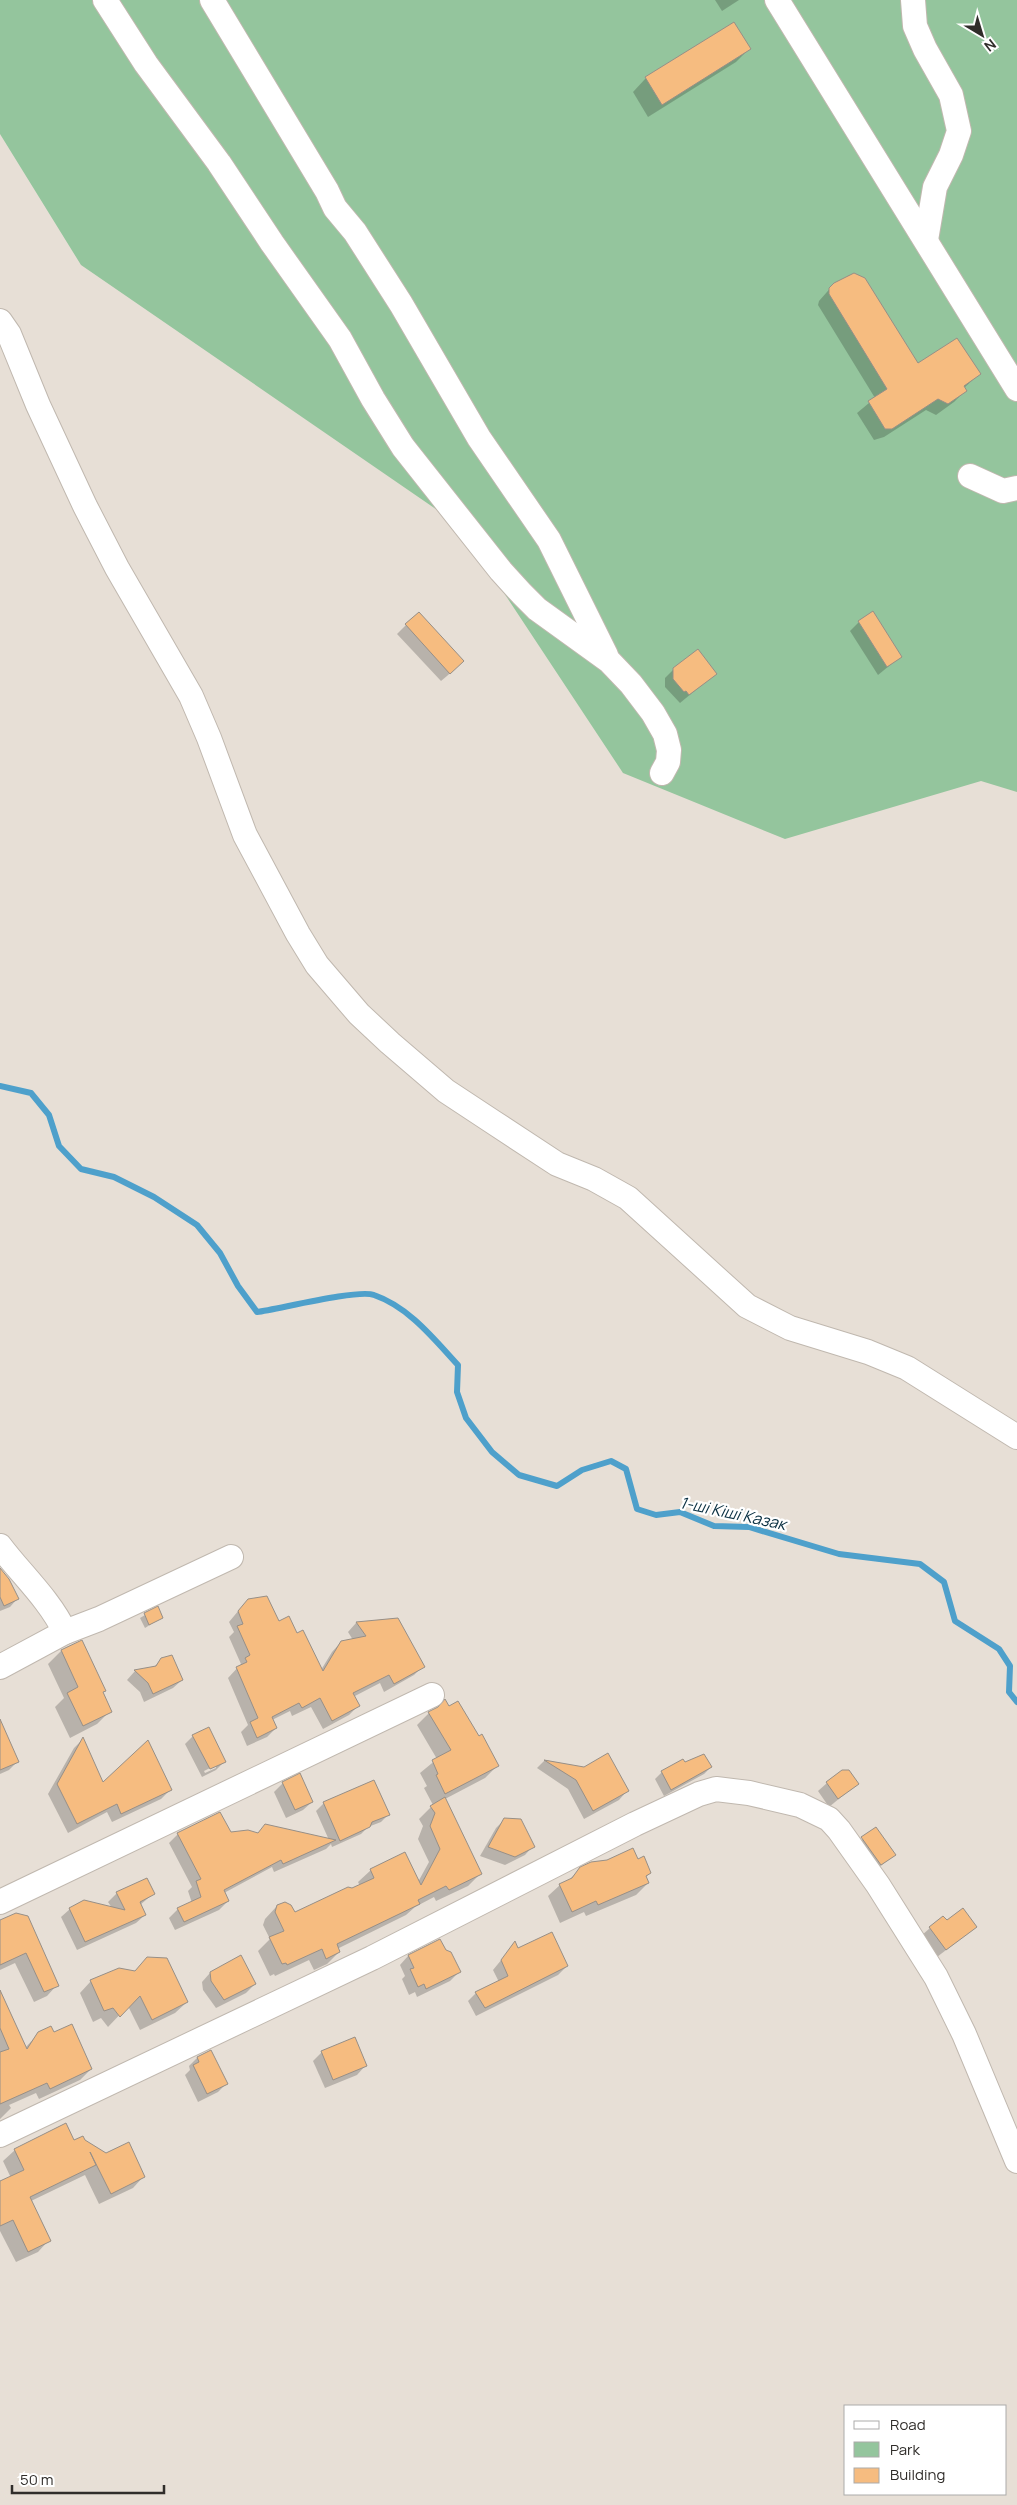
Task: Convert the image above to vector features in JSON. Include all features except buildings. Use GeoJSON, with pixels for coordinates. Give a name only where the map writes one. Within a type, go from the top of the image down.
{"type":"FeatureCollection","features":[{"type":"Feature","properties":{"kind":"street"},"geometry":{"type":"LineString","coordinates":[[105,0],[146,64],[219,163],[272,243],[340,339],[373,400],[403,447],[501,571],[522,594],[550,619],[610,661],[631,684],[666,734],[669,750],[668,762],[662,773]]}},
{"type":"Feature","properties":{"kind":"street"},"geometry":{"type":"LineString","coordinates":[[212,0],[327,191],[335,208],[355,232],[401,304],[479,438],[549,540],[610,661]]}},
{"type":"Feature","properties":{"kind":"street"},"geometry":{"type":"LineString","coordinates":[[777,0],[1017,390]]}},
{"type":"Feature","properties":{"kind":"street"},"geometry":{"type":"LineString","coordinates":[[912,0],[914,26],[951,94],[959,131],[951,155],[935,187],[926,240]]}},
{"type":"Feature","properties":{"kind":"street"},"geometry":{"type":"LineString","coordinates":[[0,321],[9,334],[56,446],[117,568],[191,696],[209,738],[245,836],[317,965],[359,1014],[446,1091],[557,1164],[594,1178],[628,1198],[747,1306],[790,1328],[868,1352],[907,1368],[1017,1437]]}},
{"type":"Feature","properties":{"kind":"street"},"geometry":{"type":"LineString","coordinates":[[970,476],[1003,491],[1017,488]]}},
{"type":"Feature","properties":{"kind":"street"},"geometry":{"type":"LineString","coordinates":[[0,1546],[17,1569],[44,1597],[65,1632]]}},
{"type":"Feature","properties":{"kind":"street"},"geometry":{"type":"LineString","coordinates":[[0,1667],[65,1632],[99,1619],[231,1557]]}},
{"type":"Feature","properties":{"kind":"street"},"geometry":{"type":"LineString","coordinates":[[0,1902],[432,1695]]}},
{"type":"Feature","properties":{"kind":"street"},"geometry":{"type":"LineString","coordinates":[[0,2135],[372,1958],[650,1817],[699,1794],[716,1789],[750,1793],[800,1805],[829,1819],[839,1830],[878,1885],[936,1977],[964,2034],[1017,2161]]}},
{"type":"Feature","properties":{"kind":"green space"},"geometry":{"type":"Polygon","coordinates":[[[0,0],[1017,0],[1017,792],[981,781],[785,839],[623,773],[459,525],[81,265],[0,134],[0,0]]]}},
{"type":"Feature","properties":{"kind":"waterway","name":"1-ші Кіші Казак"},"geometry":{"type":"LineString","coordinates":[[0,1086],[31,1093],[49,1115],[59,1146],[81,1169],[114,1177],[154,1197],[197,1225],[220,1253],[238,1286],[257,1312],[336,1297],[365,1294],[374,1295],[399,1307],[420,1325],[458,1365],[457,1392],[466,1418],[492,1452],[519,1475],[557,1486],[582,1470],[611,1461],[626,1469],[637,1509],[656,1515],[680,1512],[714,1526],[749,1527],[839,1554],[920,1564],[944,1582],[955,1621],[999,1649],[1010,1666],[1009,1692],[1017,1702]]}}]}
